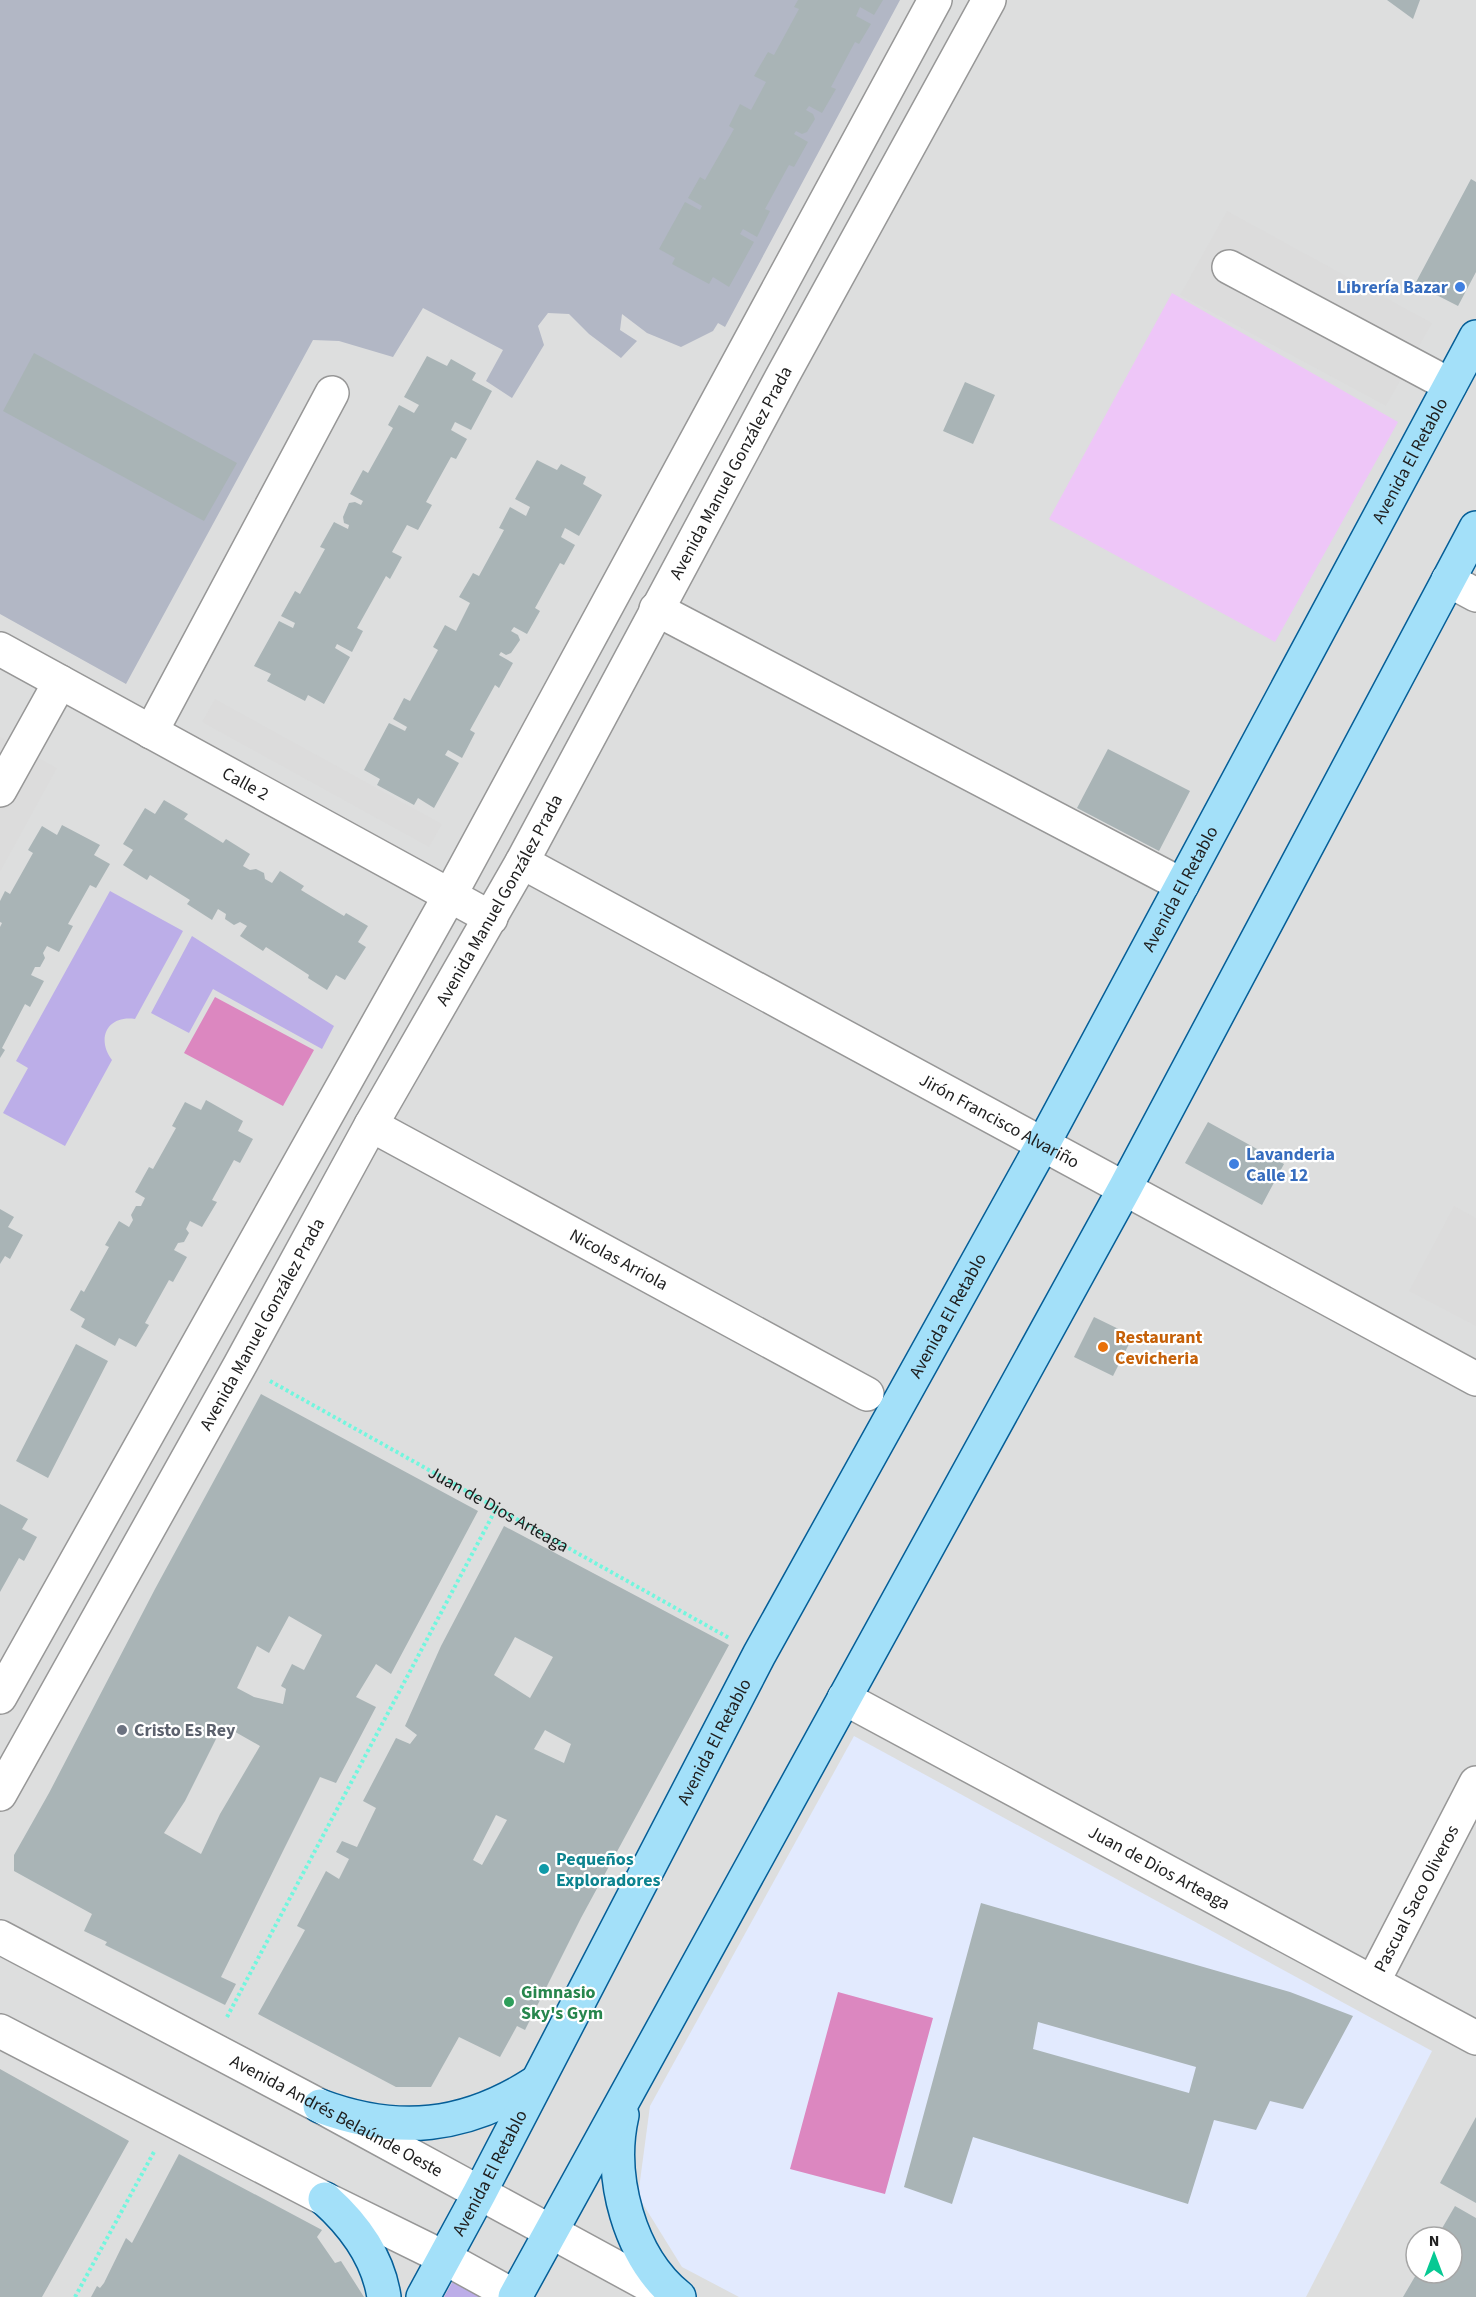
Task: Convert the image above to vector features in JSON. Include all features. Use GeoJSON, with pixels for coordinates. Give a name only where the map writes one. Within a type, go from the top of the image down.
{"type":"FeatureCollection","features":[{"type":"Feature","properties":{"kind":"main road","name":"Avenida El Retablo"},"geometry":{"type":"LineString","coordinates":[[423,2297],[479,2194],[759,1655],[1043,1144],[1476,337]]}},
{"type":"Feature","properties":{"kind":"main road"},"geometry":{"type":"LineString","coordinates":[[515,2297],[1125,1188],[1462,588],[1476,528]]}},
{"type":"Feature","properties":{"kind":"main road"},"geometry":{"type":"LineString","coordinates":[[320,2106],[368,2121],[418,2124],[459,2117],[491,2108],[535,2083]]}},
{"type":"Feature","properties":{"kind":"main road"},"geometry":{"type":"LineString","coordinates":[[626,2098],[617,2151],[618,2177],[623,2203],[643,2252],[658,2275],[679,2297]]}},
{"type":"Feature","properties":{"kind":"main road"},"geometry":{"type":"LineString","coordinates":[[325,2199],[349,2222],[367,2249],[376,2268],[384,2297]]}},
{"type":"Feature","properties":{"kind":"street"},"geometry":{"type":"LineString","coordinates":[[0,1697],[450,895],[935,0]]}},
{"type":"Feature","properties":{"kind":"street","name":"Avenida Manuel González Prada"},"geometry":{"type":"LineString","coordinates":[[0,1794],[240,1365],[371,1125],[522,862],[656,609],[989,0]]}},
{"type":"Feature","properties":{"kind":"street"},"geometry":{"type":"LineString","coordinates":[[1229,267],[1450,385]]}},
{"type":"Feature","properties":{"kind":"street"},"geometry":{"type":"LineString","coordinates":[[151,732],[332,393]]}},
{"type":"Feature","properties":{"kind":"street"},"geometry":{"type":"LineString","coordinates":[[656,609],[1182,885]]}},
{"type":"Feature","properties":{"kind":"street","name":"Calle 2"},"geometry":{"type":"LineString","coordinates":[[0,649],[491,918]]}},
{"type":"Feature","properties":{"kind":"street"},"geometry":{"type":"LineString","coordinates":[[0,790],[60,682]]}},
{"type":"Feature","properties":{"kind":"street","name":"Jirón Francisco Alvariño"},"geometry":{"type":"LineString","coordinates":[[522,862],[1476,1379]]}},
{"type":"Feature","properties":{"kind":"street","name":"Nicolas Arriola"},"geometry":{"type":"LineString","coordinates":[[371,1125],[867,1394]]}},
{"type":"Feature","properties":{"kind":"street","name":"Juan de Dios Arteaga"},"geometry":{"type":"LineString","coordinates":[[844,1698],[1476,2037]]}},
{"type":"Feature","properties":{"kind":"street","name":"Pascual Saco Oliveros"},"geometry":{"type":"LineString","coordinates":[[1373,1982],[1476,1783]]}},
{"type":"Feature","properties":{"kind":"street","name":"Avenida Andrés Belaúnde Oeste"},"geometry":{"type":"LineString","coordinates":[[0,1937],[320,2106],[671,2297]]}},
{"type":"Feature","properties":{"kind":"street"},"geometry":{"type":"LineString","coordinates":[[0,2031],[325,2199],[445,2258],[515,2297]]}},
{"type":"Feature","properties":{"kind":"path","name":"Juan de Dios Arteaga"},"geometry":{"type":"LineString","coordinates":[[240,1365],[497,1506],[759,1655]]}},
{"type":"Feature","properties":{"kind":"path"},"geometry":{"type":"LineString","coordinates":[[210,2049],[497,1506]]}},
{"type":"Feature","properties":{"kind":"path"},"geometry":{"type":"LineString","coordinates":[[75,2297],[172,2120]]}},
{"type":"Feature","properties":{"kind":"shaded area"},"geometry":{"type":"Polygon","coordinates":[[[0,0],[1476,0],[1476,2297],[0,2297],[0,0]]]}},
{"type":"Feature","properties":{"kind":"shaded area"},"geometry":{"type":"Polygon","coordinates":[[[0,0],[900,0],[725,327],[718,323],[713,331],[681,347],[647,333],[622,314],[620,330],[637,341],[621,358],[589,334],[569,314],[548,313],[538,326],[544,345],[512,398],[486,381],[503,350],[423,308],[393,357],[339,341],[313,340],[126,684],[0,614],[0,0]]]}},
{"type":"Feature","properties":{"kind":"shaded area"},"geometry":{"type":"Polygon","coordinates":[[[1227,211],[1432,323],[1386,406],[1180,295],[1227,211]]]}},
{"type":"Feature","properties":{"kind":"shaded area"},"geometry":{"type":"Polygon","coordinates":[[[1172,293],[1398,422],[1275,642],[1049,519],[1172,293]]]}},
{"type":"Feature","properties":{"kind":"shaded area"},"geometry":{"type":"Polygon","coordinates":[[[215,699],[442,824],[429,847],[202,722],[215,699]]]}},
{"type":"Feature","properties":{"kind":"shaded area"},"geometry":{"type":"Polygon","coordinates":[[[0,737],[57,768],[0,872],[0,737]]]}},
{"type":"Feature","properties":{"kind":"shaded area"},"geometry":{"type":"Polygon","coordinates":[[[110,891],[183,931],[135,1019],[117,1021],[107,1030],[105,1044],[112,1060],[65,1146],[3,1113],[28,1068],[16,1061],[110,891]]]}},
{"type":"Feature","properties":{"kind":"shaded area"},"geometry":{"type":"Polygon","coordinates":[[[192,936],[334,1026],[322,1049],[213,989],[189,1033],[151,1013],[192,936]]]}},
{"type":"Feature","properties":{"kind":"shaded area"},"geometry":{"type":"Polygon","coordinates":[[[215,997],[314,1050],[283,1106],[184,1053],[215,997]]]}},
{"type":"Feature","properties":{"kind":"shaded area"},"geometry":{"type":"Polygon","coordinates":[[[1454,1206],[1476,1218],[1476,1326],[1409,1291],[1454,1206]]]}},
{"type":"Feature","properties":{"kind":"shaded area"},"geometry":{"type":"Polygon","coordinates":[[[854,1736],[1432,2051],[1306,2297],[739,2297],[682,2267],[638,2196],[650,2106],[854,1736]]]}},
{"type":"Feature","properties":{"kind":"shaded area"},"geometry":{"type":"Polygon","coordinates":[[[838,1992],[933,2018],[885,2194],[790,2169],[838,1992]]]}},
{"type":"Feature","properties":{"kind":"shaded area"},"geometry":{"type":"Polygon","coordinates":[[[454,2279],[486,2297],[444,2297],[454,2279]]]}},
{"type":"Feature","properties":{"kind":"building"},"geometry":{"type":"Polygon","coordinates":[[[798,0],[883,0],[874,15],[860,7],[856,16],[871,24],[859,44],[855,42],[831,87],[836,89],[822,113],[809,106],[806,110],[813,114],[815,119],[807,132],[802,134],[796,131],[794,134],[808,142],[794,167],[789,165],[765,209],[770,211],[757,237],[743,229],[740,234],[754,242],[729,287],[713,277],[709,284],[672,264],[675,258],[659,249],[685,202],[700,210],[702,206],[688,198],[700,177],[705,180],[734,129],[729,126],[740,104],[751,110],[766,82],[754,76],[768,52],[774,55],[799,9],[794,7],[798,0]]]}},
{"type":"Feature","properties":{"kind":"building"},"geometry":{"type":"Polygon","coordinates":[[[1387,0],[1420,0],[1413,19],[1387,0]]]}},
{"type":"Feature","properties":{"kind":"building"},"geometry":{"type":"Polygon","coordinates":[[[1471,179],[1476,182],[1476,272],[1458,306],[1415,284],[1471,179]]]}},
{"type":"Feature","properties":{"kind":"building"},"geometry":{"type":"Polygon","coordinates":[[[34,353],[237,463],[204,521],[3,411],[34,353]]]}},
{"type":"Feature","properties":{"kind":"building"},"geometry":{"type":"Polygon","coordinates":[[[427,356],[447,366],[451,359],[476,373],[472,380],[492,391],[471,430],[455,422],[451,430],[467,439],[456,459],[451,457],[426,502],[432,505],[418,530],[407,525],[392,552],[402,557],[390,579],[386,576],[357,628],[363,631],[352,652],[337,644],[335,648],[350,657],[324,704],[308,695],[305,701],[267,681],[271,674],[254,666],[279,621],[293,628],[295,623],[281,616],[295,591],[300,594],[325,549],[320,547],[334,522],[348,529],[349,525],[344,523],[343,517],[349,503],[355,502],[361,505],[363,501],[350,494],[363,470],[368,473],[393,428],[388,425],[399,405],[414,413],[419,405],[404,397],[427,356]]]}},
{"type":"Feature","properties":{"kind":"building"},"geometry":{"type":"Polygon","coordinates":[[[965,382],[995,395],[973,444],[943,431],[965,382]]]}},
{"type":"Feature","properties":{"kind":"building"},"geometry":{"type":"Polygon","coordinates":[[[537,460],[557,470],[561,464],[586,477],[583,484],[602,495],[579,536],[565,528],[561,537],[575,545],[564,565],[560,563],[535,608],[540,611],[527,634],[514,627],[511,631],[518,635],[520,640],[511,653],[506,655],[501,652],[499,655],[513,663],[499,688],[495,685],[470,730],[475,733],[462,758],[448,750],[445,755],[459,763],[434,808],[418,798],[414,805],[377,785],[380,779],[364,770],[389,723],[405,731],[407,727],[393,719],[404,698],[410,701],[438,650],[433,647],[445,625],[456,631],[470,603],[459,597],[473,573],[479,576],[504,530],[499,528],[510,507],[526,516],[530,507],[515,499],[537,460]]]}},
{"type":"Feature","properties":{"kind":"building"},"geometry":{"type":"Polygon","coordinates":[[[1108,749],[1190,791],[1159,851],[1077,808],[1108,749]]]}},
{"type":"Feature","properties":{"kind":"building"},"geometry":{"type":"Polygon","coordinates":[[[164,800],[188,814],[184,819],[223,843],[226,839],[250,854],[243,866],[264,873],[265,879],[272,883],[280,871],[304,886],[301,890],[344,916],[346,913],[368,926],[358,942],[366,947],[345,980],[336,975],[327,990],[308,978],[309,975],[266,947],[263,951],[240,936],[247,926],[240,922],[234,925],[225,919],[226,914],[218,909],[212,920],[187,904],[190,900],[150,875],[147,880],[123,865],[133,850],[123,844],[145,808],[155,814],[164,800]]]}},
{"type":"Feature","properties":{"kind":"building"},"geometry":{"type":"Polygon","coordinates":[[[62,825],[100,845],[94,855],[110,864],[96,888],[90,885],[68,924],[73,926],[59,952],[47,946],[43,953],[45,958],[40,967],[35,967],[31,975],[44,981],[30,1007],[25,1004],[2,1048],[5,1050],[0,1058],[0,927],[2,923],[0,922],[0,901],[5,891],[10,894],[33,853],[28,850],[42,826],[57,835],[62,825]]]}},
{"type":"Feature","properties":{"kind":"building"},"geometry":{"type":"Polygon","coordinates":[[[206,1100],[243,1121],[238,1131],[253,1139],[240,1163],[234,1160],[212,1200],[217,1202],[202,1227],[190,1221],[186,1229],[189,1233],[184,1242],[178,1243],[174,1250],[187,1257],[173,1282],[169,1280],[145,1323],[149,1325],[136,1347],[119,1338],[115,1346],[81,1327],[85,1319],[70,1310],[81,1290],[84,1292],[109,1247],[105,1245],[119,1221],[129,1227],[133,1220],[131,1215],[136,1206],[141,1206],[145,1198],[135,1192],[149,1167],[153,1169],[176,1128],[172,1126],[185,1102],[201,1110],[206,1100]]]}},
{"type":"Feature","properties":{"kind":"building","name":"Lavanderia Calle 12"},"geometry":{"type":"Polygon","coordinates":[[[1208,1122],[1284,1164],[1262,1205],[1185,1163],[1208,1122]]]}},
{"type":"Feature","properties":{"kind":"building"},"geometry":{"type":"Polygon","coordinates":[[[0,1209],[14,1217],[8,1227],[23,1235],[10,1259],[5,1256],[0,1264],[0,1209]]]}},
{"type":"Feature","properties":{"kind":"building","name":"Restaurant Cevicheria"},"geometry":{"type":"Polygon","coordinates":[[[1094,1317],[1133,1336],[1113,1376],[1074,1357],[1094,1317]]]}},
{"type":"Feature","properties":{"kind":"building"},"geometry":{"type":"Polygon","coordinates":[[[76,1344],[108,1361],[48,1478],[16,1461],[76,1344]]]}},
{"type":"Feature","properties":{"kind":"building"},"geometry":{"type":"Polygon","coordinates":[[[261,1394],[478,1511],[391,1674],[376,1664],[356,1697],[376,1707],[336,1783],[320,1777],[221,1977],[236,1984],[225,2005],[105,1945],[107,1942],[84,1931],[92,1914],[14,1871],[14,1855],[49,1793],[155,1589],[261,1394]],[[289,1616],[269,1653],[257,1646],[237,1688],[254,1697],[283,1704],[286,1689],[281,1686],[292,1664],[304,1670],[322,1635],[289,1616]],[[223,1725],[185,1801],[164,1833],[201,1854],[220,1814],[260,1746],[223,1725]]]}},
{"type":"Feature","properties":{"kind":"building"},"geometry":{"type":"Polygon","coordinates":[[[0,1504],[28,1519],[22,1529],[37,1537],[24,1561],[19,1558],[0,1592],[0,1504]]]}},
{"type":"Feature","properties":{"kind":"building"},"geometry":{"type":"Polygon","coordinates":[[[504,1526],[729,1645],[581,1918],[525,2030],[517,2026],[500,2057],[459,2037],[431,2087],[396,2087],[258,2014],[305,1930],[297,1926],[326,1871],[339,1879],[349,1859],[336,1852],[342,1841],[357,1847],[376,1808],[363,1801],[396,1738],[410,1744],[417,1735],[405,1726],[441,1646],[504,1526]],[[515,1637],[494,1675],[530,1698],[553,1657],[515,1637]],[[545,1730],[534,1749],[564,1763],[571,1744],[545,1730]],[[496,1815],[473,1860],[482,1865],[507,1820],[496,1815]]]}},
{"type":"Feature","properties":{"kind":"building"},"geometry":{"type":"Polygon","coordinates":[[[981,1903],[1290,1992],[1353,2016],[1303,2109],[1270,2101],[1256,2130],[1214,2120],[1188,2204],[973,2137],[952,2204],[904,2187],[981,1903]],[[1038,2022],[1033,2049],[1189,2093],[1196,2067],[1038,2022]]]}},
{"type":"Feature","properties":{"kind":"building"},"geometry":{"type":"Polygon","coordinates":[[[0,2069],[129,2141],[42,2297],[0,2297],[0,2069]]]}},
{"type":"Feature","properties":{"kind":"building"},"geometry":{"type":"Polygon","coordinates":[[[1476,2117],[1476,2203],[1440,2183],[1476,2117]]]}},
{"type":"Feature","properties":{"kind":"building"},"geometry":{"type":"Polygon","coordinates":[[[179,2154],[322,2230],[317,2237],[335,2263],[341,2261],[364,2297],[91,2297],[97,2286],[100,2288],[104,2283],[126,2238],[132,2243],[179,2154]]]}},
{"type":"Feature","properties":{"kind":"building"},"geometry":{"type":"Polygon","coordinates":[[[1455,2206],[1476,2218],[1476,2297],[1403,2297],[1410,2285],[1464,2285],[1464,2225],[1444,2225],[1455,2206]]]}},
{"type":"Feature","properties":{"kind":"place","name":"Librería Bazar"},"geometry":{"type":"Point","coordinates":[1460,287]}},
{"type":"Feature","properties":{"kind":"place","name":"Lavanderia Calle 12"},"geometry":{"type":"Point","coordinates":[1234,1164]}},
{"type":"Feature","properties":{"kind":"place","name":"Restaurant Cevicheria"},"geometry":{"type":"Point","coordinates":[1103,1347]}},
{"type":"Feature","properties":{"kind":"place","name":"Cristo Es Rey"},"geometry":{"type":"Point","coordinates":[122,1730]}},
{"type":"Feature","properties":{"kind":"place","name":"Pequeños Exploradores"},"geometry":{"type":"Point","coordinates":[544,1869]}},
{"type":"Feature","properties":{"kind":"place","name":"Gimnasio Sky's Gym"},"geometry":{"type":"Point","coordinates":[509,2002]}}]}
